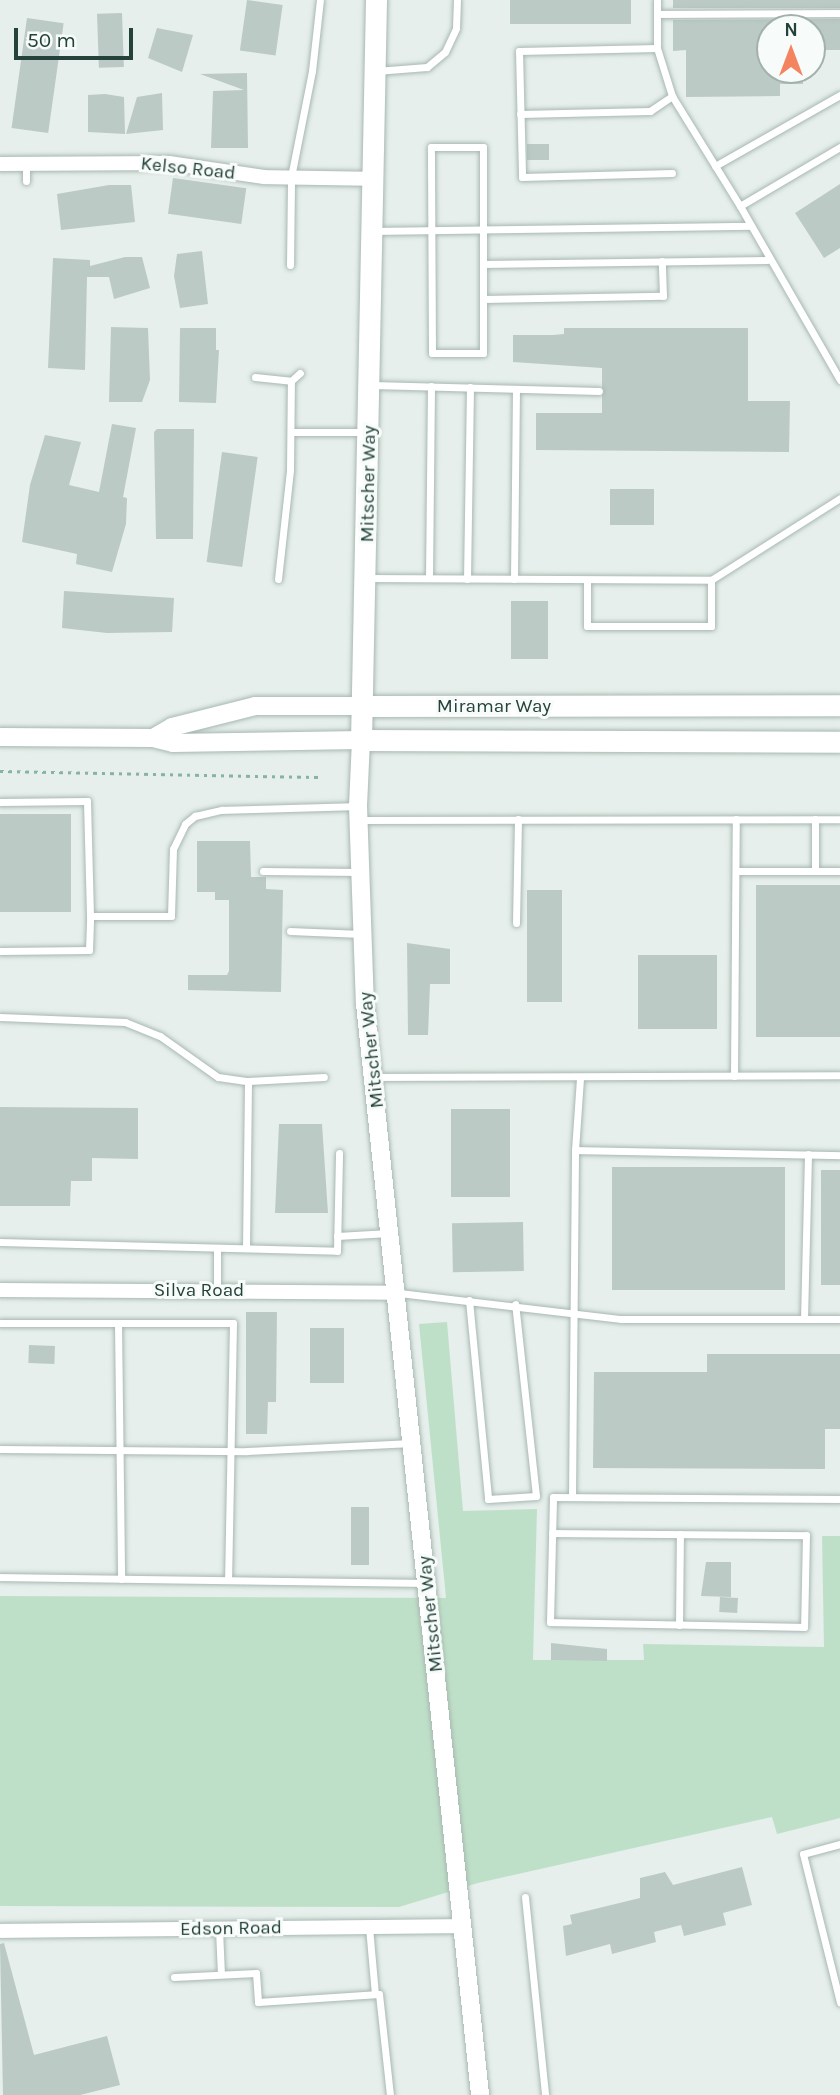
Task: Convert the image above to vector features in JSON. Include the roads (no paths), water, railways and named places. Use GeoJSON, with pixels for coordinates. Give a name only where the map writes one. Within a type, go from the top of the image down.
{"type":"FeatureCollection","features":[{"type":"Feature","properties":{"kind":"main road","name":"Mitscher Way"},"geometry":{"type":"LineString","coordinates":[[361,740],[372,384],[376,0]]}},
{"type":"Feature","properties":{"kind":"main road","name":"Miramar Way"},"geometry":{"type":"LineString","coordinates":[[364,706],[840,705]]}},
{"type":"Feature","properties":{"kind":"main road","name":"Miramar Way"},"geometry":{"type":"LineString","coordinates":[[361,740],[840,742]]}},
{"type":"Feature","properties":{"kind":"street","name":"Kelso Road"},"geometry":{"type":"LineString","coordinates":[[0,164],[169,163],[290,177],[376,179]]}},
{"type":"Feature","properties":{"kind":"street","name":"Miramar Way"},"geometry":{"type":"LineString","coordinates":[[153,738],[172,727],[255,706],[364,706]]}},
{"type":"Feature","properties":{"kind":"street","name":"Miramar Way"},"geometry":{"type":"LineString","coordinates":[[0,737],[153,738],[173,743],[361,740]]}},
{"type":"Feature","properties":{"kind":"street","name":"Mitscher Way"},"geometry":{"type":"LineString","coordinates":[[361,740],[358,813],[362,934],[481,2095]]}},
{"type":"Feature","properties":{"kind":"street","name":"Silva Road"},"geometry":{"type":"LineString","coordinates":[[0,1290],[398,1293]]}},
{"type":"Feature","properties":{"kind":"street","name":"Edson Road"},"geometry":{"type":"LineString","coordinates":[[0,1931],[462,1926]]}},
{"type":"Feature","properties":{"kind":"lane"},"geometry":{"type":"LineString","coordinates":[[290,265],[290,177],[312,71],[320,0]]}},
{"type":"Feature","properties":{"kind":"lane"},"geometry":{"type":"LineString","coordinates":[[375,71],[427,67],[444,52],[456,28],[457,0]]}},
{"type":"Feature","properties":{"kind":"lane"},"geometry":{"type":"LineString","coordinates":[[657,0],[657,48],[672,96],[740,206],[767,260],[840,380]]}},
{"type":"Feature","properties":{"kind":"lane"},"geometry":{"type":"LineString","coordinates":[[657,14],[840,13]]}},
{"type":"Feature","properties":{"kind":"lane"},"geometry":{"type":"LineString","coordinates":[[657,48],[519,51],[522,177],[672,173]]}},
{"type":"Feature","properties":{"kind":"lane"},"geometry":{"type":"LineString","coordinates":[[715,166],[840,95]]}},
{"type":"Feature","properties":{"kind":"lane"},"geometry":{"type":"LineString","coordinates":[[520,114],[650,111],[672,96]]}},
{"type":"Feature","properties":{"kind":"lane"},"geometry":{"type":"LineString","coordinates":[[431,147],[483,147],[483,353],[432,353],[432,229],[431,147]]}},
{"type":"Feature","properties":{"kind":"lane"},"geometry":{"type":"LineString","coordinates":[[740,206],[840,147]]}},
{"type":"Feature","properties":{"kind":"lane"},"geometry":{"type":"LineString","coordinates":[[26,164],[26,181]]}},
{"type":"Feature","properties":{"kind":"lane"},"geometry":{"type":"LineString","coordinates":[[375,231],[750,226]]}},
{"type":"Feature","properties":{"kind":"lane"},"geometry":{"type":"LineString","coordinates":[[483,264],[767,260]]}},
{"type":"Feature","properties":{"kind":"lane"},"geometry":{"type":"LineString","coordinates":[[483,299],[663,296],[662,261]]}},
{"type":"Feature","properties":{"kind":"lane"},"geometry":{"type":"LineString","coordinates":[[255,377],[290,381],[300,373]]}},
{"type":"Feature","properties":{"kind":"lane"},"geometry":{"type":"LineString","coordinates":[[278,579],[292,432],[290,381]]}},
{"type":"Feature","properties":{"kind":"lane"},"geometry":{"type":"LineString","coordinates":[[372,384],[599,391]]}},
{"type":"Feature","properties":{"kind":"lane"},"geometry":{"type":"LineString","coordinates":[[429,579],[431,386]]}},
{"type":"Feature","properties":{"kind":"lane"},"geometry":{"type":"LineString","coordinates":[[467,579],[470,387]]}},
{"type":"Feature","properties":{"kind":"lane"},"geometry":{"type":"LineString","coordinates":[[514,579],[516,389]]}},
{"type":"Feature","properties":{"kind":"lane"},"geometry":{"type":"LineString","coordinates":[[292,432],[370,432]]}},
{"type":"Feature","properties":{"kind":"lane"},"geometry":{"type":"LineString","coordinates":[[368,578],[711,580],[840,498]]}},
{"type":"Feature","properties":{"kind":"lane"},"geometry":{"type":"LineString","coordinates":[[587,580],[587,626],[711,626],[711,580]]}},
{"type":"Feature","properties":{"kind":"lane"},"geometry":{"type":"LineString","coordinates":[[0,802],[87,801],[90,916],[89,950],[0,951]]}},
{"type":"Feature","properties":{"kind":"lane"},"geometry":{"type":"LineString","coordinates":[[90,916],[171,916],[173,849],[177,836],[195,816],[222,810],[518,819],[840,819]]}},
{"type":"Feature","properties":{"kind":"lane"},"geometry":{"type":"LineString","coordinates":[[516,923],[518,819]]}},
{"type":"Feature","properties":{"kind":"lane"},"geometry":{"type":"LineString","coordinates":[[734,1076],[736,819]]}},
{"type":"Feature","properties":{"kind":"lane"},"geometry":{"type":"LineString","coordinates":[[815,819],[815,871]]}},
{"type":"Feature","properties":{"kind":"lane"},"geometry":{"type":"LineString","coordinates":[[263,870],[360,872]]}},
{"type":"Feature","properties":{"kind":"lane"},"geometry":{"type":"LineString","coordinates":[[736,871],[840,871]]}},
{"type":"Feature","properties":{"kind":"lane"},"geometry":{"type":"LineString","coordinates":[[290,931],[362,934]]}},
{"type":"Feature","properties":{"kind":"lane"},"geometry":{"type":"LineString","coordinates":[[0,1017],[125,1022],[160,1036],[218,1077],[248,1081],[324,1077]]}},
{"type":"Feature","properties":{"kind":"lane"},"geometry":{"type":"LineString","coordinates":[[375,1077],[840,1075]]}},
{"type":"Feature","properties":{"kind":"lane"},"geometry":{"type":"LineString","coordinates":[[572,1497],[575,1150],[580,1078]]}},
{"type":"Feature","properties":{"kind":"lane"},"geometry":{"type":"LineString","coordinates":[[246,1248],[248,1081]]}},
{"type":"Feature","properties":{"kind":"lane"},"geometry":{"type":"LineString","coordinates":[[575,1150],[840,1155]]}},
{"type":"Feature","properties":{"kind":"lane"},"geometry":{"type":"LineString","coordinates":[[0,1242],[337,1251],[339,1153]]}},
{"type":"Feature","properties":{"kind":"lane"},"geometry":{"type":"LineString","coordinates":[[804,1319],[808,1154]]}},
{"type":"Feature","properties":{"kind":"lane"},"geometry":{"type":"LineString","coordinates":[[337,1236],[391,1233]]}},
{"type":"Feature","properties":{"kind":"lane"},"geometry":{"type":"LineString","coordinates":[[217,1248],[217,1291]]}},
{"type":"Feature","properties":{"kind":"lane"},"geometry":{"type":"LineString","coordinates":[[398,1293],[575,1310],[621,1319],[840,1319]]}},
{"type":"Feature","properties":{"kind":"lane"},"geometry":{"type":"LineString","coordinates":[[469,1300],[488,1499],[536,1496],[840,1499]]}},
{"type":"Feature","properties":{"kind":"lane"},"geometry":{"type":"LineString","coordinates":[[515,1304],[536,1496]]}},
{"type":"Feature","properties":{"kind":"lane"},"geometry":{"type":"LineString","coordinates":[[0,1323],[233,1323],[228,1451],[228,1580]]}},
{"type":"Feature","properties":{"kind":"lane"},"geometry":{"type":"LineString","coordinates":[[118,1323],[121,1579]]}},
{"type":"Feature","properties":{"kind":"lane"},"geometry":{"type":"LineString","coordinates":[[0,1449],[228,1451],[413,1443]]}},
{"type":"Feature","properties":{"kind":"lane"},"geometry":{"type":"LineString","coordinates":[[552,1533],[806,1535],[804,1627],[550,1622],[552,1533],[553,1497]]}},
{"type":"Feature","properties":{"kind":"lane"},"geometry":{"type":"LineString","coordinates":[[679,1625],[680,1534]]}},
{"type":"Feature","properties":{"kind":"lane"},"geometry":{"type":"LineString","coordinates":[[0,1577],[428,1583]]}},
{"type":"Feature","properties":{"kind":"lane"},"geometry":{"type":"LineString","coordinates":[[840,1844],[803,1854],[840,2002]]}},
{"type":"Feature","properties":{"kind":"lane"},"geometry":{"type":"LineString","coordinates":[[525,1897],[545,2095]]}},
{"type":"Feature","properties":{"kind":"lane"},"geometry":{"type":"LineString","coordinates":[[369,1927],[375,1994]]}},
{"type":"Feature","properties":{"kind":"lane"},"geometry":{"type":"LineString","coordinates":[[219,1929],[221,1974]]}},
{"type":"Feature","properties":{"kind":"lane"},"geometry":{"type":"LineString","coordinates":[[174,1977],[256,1973],[258,2002],[379,1994],[390,2095]]}}]}
